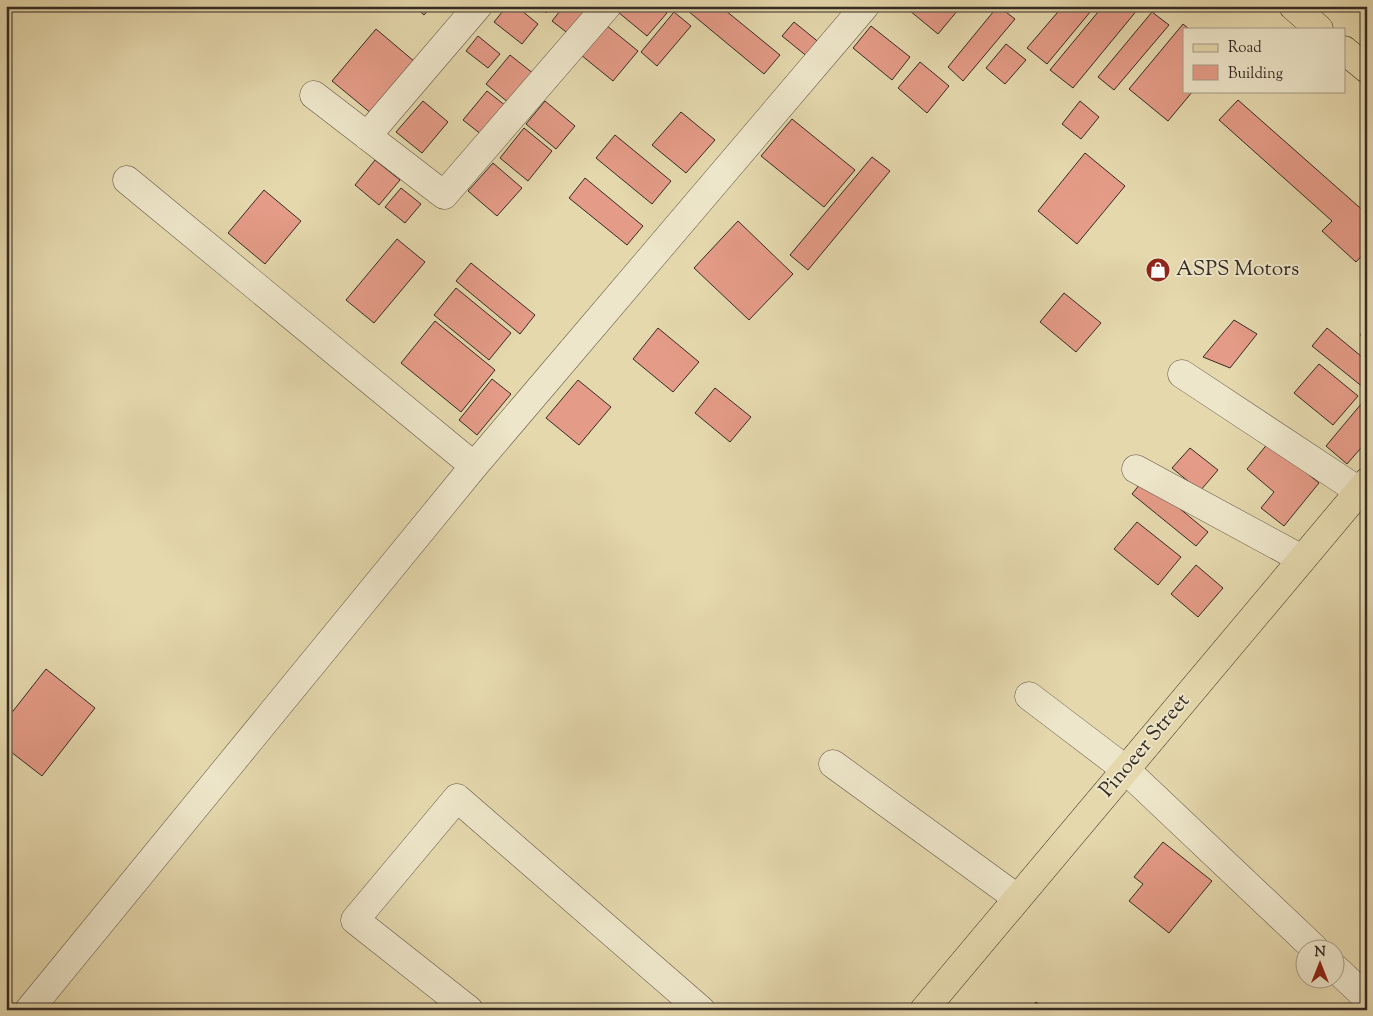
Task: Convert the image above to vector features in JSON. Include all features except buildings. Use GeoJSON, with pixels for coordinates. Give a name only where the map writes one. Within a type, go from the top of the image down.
{"type":"FeatureCollection","features":[{"type":"Feature","properties":{"kind":"main road"},"geometry":{"type":"LineString","coordinates":[[1293,6],[1318,28]]}},
{"type":"Feature","properties":{"kind":"main road"},"geometry":{"type":"LineString","coordinates":[[1346,52],[1367,69]]}},
{"type":"Feature","properties":{"kind":"main road","name":"Pinoeer Street"},"geometry":{"type":"LineString","coordinates":[[924,1010],[1363,487]]}},
{"type":"Feature","properties":{"kind":"street"},"geometry":{"type":"LineString","coordinates":[[367,136],[478,6]]}},
{"type":"Feature","properties":{"kind":"street"},"geometry":{"type":"LineString","coordinates":[[314,96],[444,195],[607,6]]}},
{"type":"Feature","properties":{"kind":"street"},"geometry":{"type":"LineString","coordinates":[[29,1010],[474,466],[865,6]]}},
{"type":"Feature","properties":{"kind":"street"},"geometry":{"type":"LineString","coordinates":[[128,180],[474,466]]}},
{"type":"Feature","properties":{"kind":"street"},"geometry":{"type":"LineString","coordinates":[[1182,374],[1363,487]]}},
{"type":"Feature","properties":{"kind":"street"},"geometry":{"type":"LineString","coordinates":[[1136,469],[1302,559]]}},
{"type":"Feature","properties":{"kind":"street"},"geometry":{"type":"LineString","coordinates":[[1029,696],[1125,769],[1303,938]]}},
{"type":"Feature","properties":{"kind":"street"},"geometry":{"type":"LineString","coordinates":[[833,764],[1017,898]]}},
{"type":"Feature","properties":{"kind":"street"},"geometry":{"type":"LineString","coordinates":[[469,1010],[355,920],[457,798],[701,1010]]}},
{"type":"Feature","properties":{"kind":"street"},"geometry":{"type":"LineString","coordinates":[[1346,978],[1367,998]]}},
{"type":"Feature","properties":{"kind":"place","name":"ASPS Motors"},"geometry":{"type":"Point","coordinates":[1158,270]}}]}
